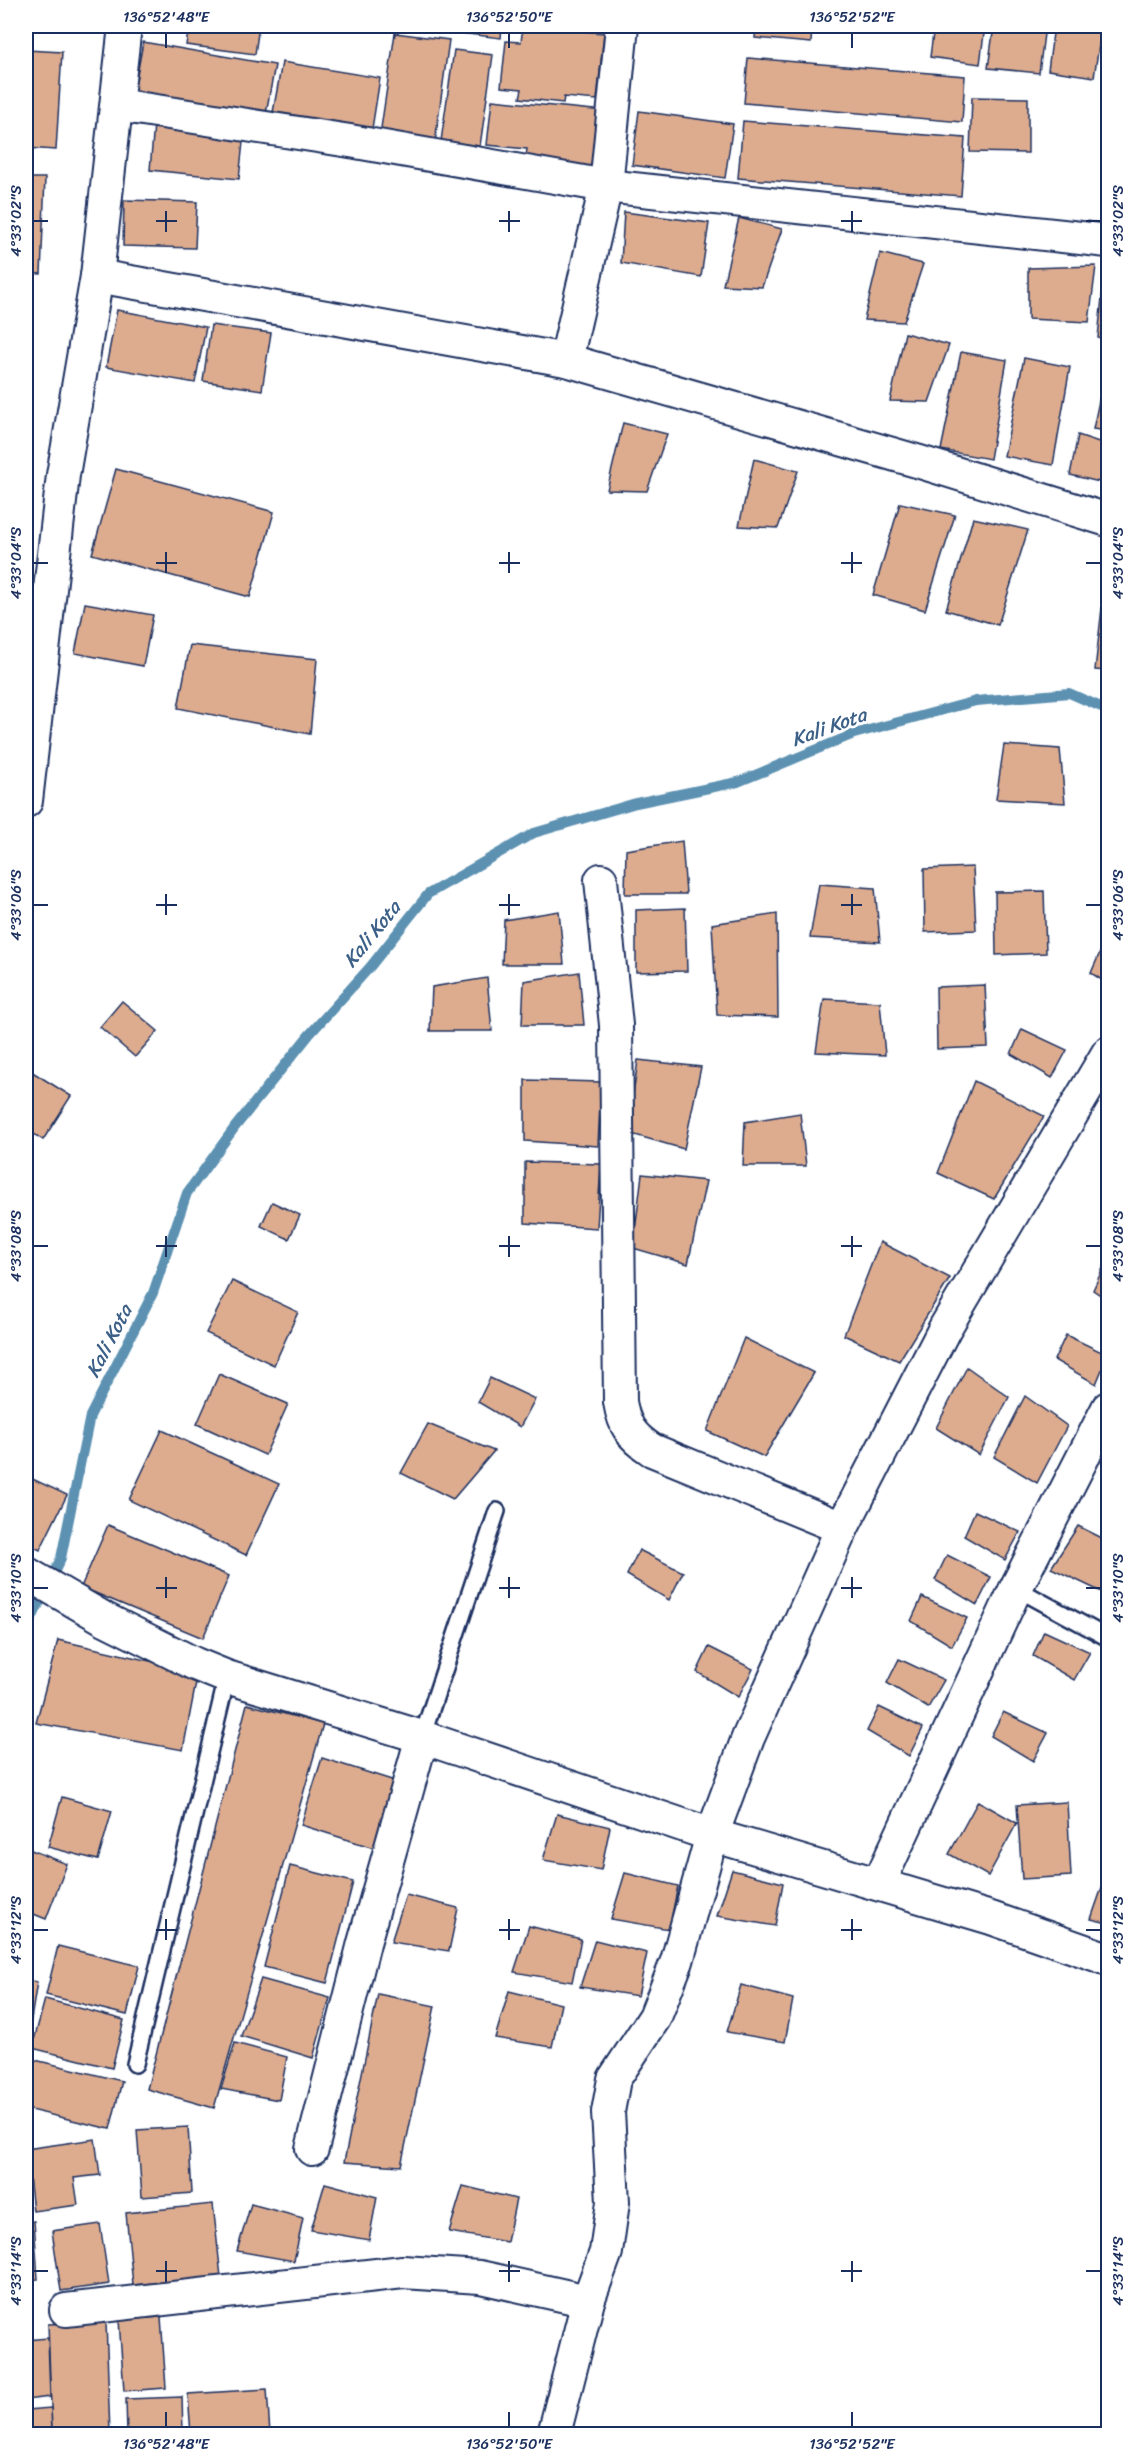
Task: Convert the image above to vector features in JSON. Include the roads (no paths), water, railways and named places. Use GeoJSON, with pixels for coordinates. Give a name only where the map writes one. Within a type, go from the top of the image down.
{"type":"FeatureCollection","features":[{"type":"Feature","properties":{"kind":"street"},"geometry":{"type":"LineString","coordinates":[[26,801],[38,582],[63,475],[97,276],[125,26]]}},
{"type":"Feature","properties":{"kind":"street"},"geometry":{"type":"LineString","coordinates":[[566,360],[606,186],[622,26]]}},
{"type":"Feature","properties":{"kind":"street"},"geometry":{"type":"LineString","coordinates":[[117,105],[350,141],[606,186],[1108,241]]}},
{"type":"Feature","properties":{"kind":"street"},"geometry":{"type":"LineString","coordinates":[[97,276],[566,360],[920,462],[1108,520]]}},
{"type":"Feature","properties":{"kind":"street"},"geometry":{"type":"LineString","coordinates":[[601,880],[616,1025],[620,1402],[623,1420],[633,1438],[652,1450],[842,1528]]}},
{"type":"Feature","properties":{"kind":"street"},"geometry":{"type":"LineString","coordinates":[[554,2434],[588,2301],[606,2252],[613,2202],[608,2112],[614,2079],[655,2017],[677,1961],[712,1835],[748,1738],[842,1528],[945,1328],[1108,1053]]}},
{"type":"Feature","properties":{"kind":"street"},"geometry":{"type":"LineString","coordinates":[[879,1883],[1016,1588],[1108,1408]]}},
{"type":"Feature","properties":{"kind":"street"},"geometry":{"type":"LineString","coordinates":[[30,1576],[105,1619],[195,1664],[227,1677],[422,1737],[712,1835],[879,1883],[1108,1959]]}},
{"type":"Feature","properties":{"kind":"street"},"geometry":{"type":"LineString","coordinates":[[312,2149],[364,1944],[422,1737]]}},
{"type":"Feature","properties":{"kind":"street"},"geometry":{"type":"LineString","coordinates":[[66,2310],[403,2272],[480,2277],[588,2301]]}},
{"type":"Feature","properties":{"kind":"lane"},"geometry":{"type":"LineString","coordinates":[[422,1737],[497,1511]]}},
{"type":"Feature","properties":{"kind":"lane"},"geometry":{"type":"LineString","coordinates":[[1016,1588],[1108,1638]]}},
{"type":"Feature","properties":{"kind":"lane"},"geometry":{"type":"LineString","coordinates":[[135,2064],[227,1677]]}},
{"type":"Feature","properties":{"kind":"waterway","name":"Kali Kota"},"geometry":{"type":"LineString","coordinates":[[26,1631],[61,1558],[90,1416],[153,1293],[187,1193],[235,1127],[309,1035],[370,967],[428,894],[534,833],[636,803],[738,782],[854,734],[976,701],[1069,693],[1108,710]]}}]}
